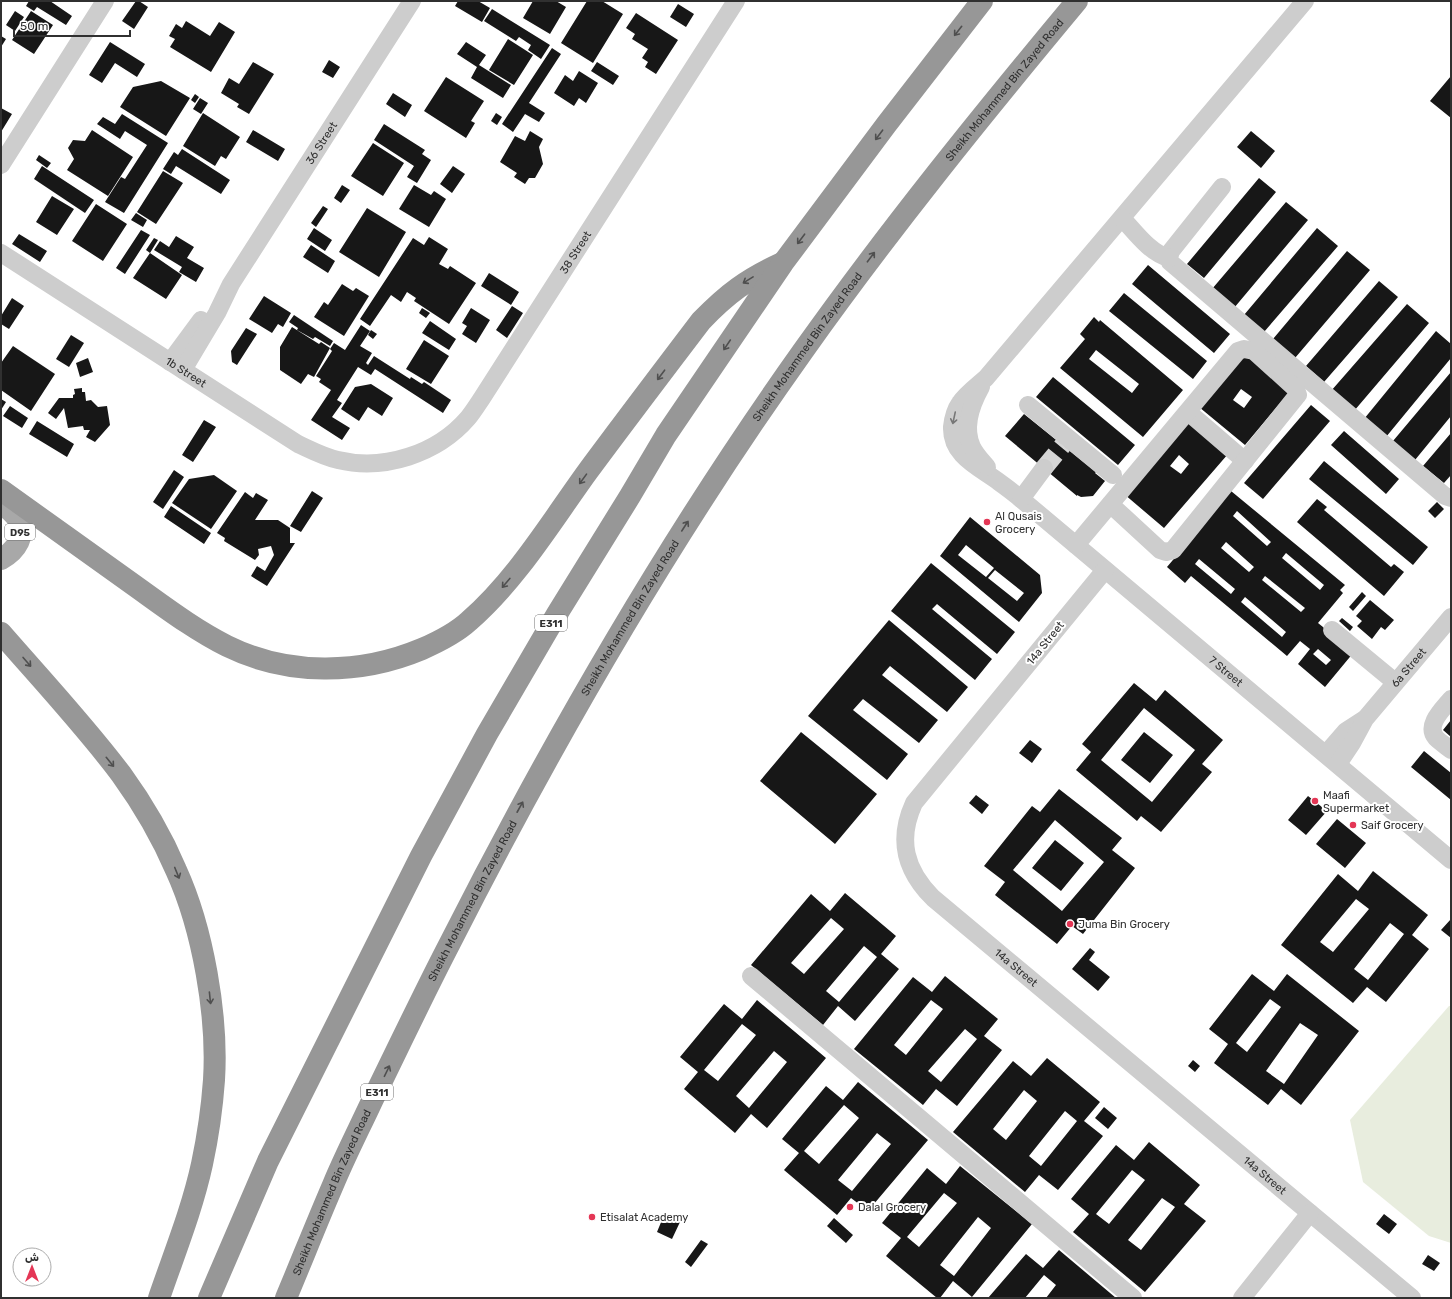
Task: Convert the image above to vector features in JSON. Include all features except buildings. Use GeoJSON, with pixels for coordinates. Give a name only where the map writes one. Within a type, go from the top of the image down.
{"type":"FeatureCollection","features":[{"type":"Feature","properties":{"kind":"highway","name":"E311"},"geometry":{"type":"LineString","coordinates":[[209,1298],[268,1161],[421,856],[487,734],[557,614],[666,435],[783,263],[886,125],[982,1]]}},
{"type":"Feature","properties":{"kind":"highway","name":"Sheikh Mohammed Bin Zayed Road"},"geometry":{"type":"LineString","coordinates":[[286,1298],[334,1182],[423,996],[518,812],[570,717],[624,624],[681,532],[740,442],[856,278],[945,161],[1077,1]]}},
{"type":"Feature","properties":{"kind":"highway"},"geometry":{"type":"LineString","coordinates":[[1,490],[163,606],[228,646],[261,659],[296,667],[332,669],[361,666],[403,657],[436,643],[467,624],[491,601],[518,569],[590,469],[701,321],[718,303],[738,287],[760,273],[783,263]]}},
{"type":"Feature","properties":{"kind":"highway"},"geometry":{"type":"LineString","coordinates":[[1,633],[86,730],[117,769],[150,819],[177,870],[191,911],[202,952],[210,994],[214,1037],[214,1079],[209,1123],[202,1165],[191,1206],[159,1298]]}},
{"type":"Feature","properties":{"kind":"main road","name":"D95"},"geometry":{"type":"LineString","coordinates":[[1,503],[17,518],[20,527],[20,537],[17,547],[10,554],[1,559]]}},
{"type":"Feature","properties":{"kind":"street"},"geometry":{"type":"LineString","coordinates":[[1,165],[106,1]]}},
{"type":"Feature","properties":{"kind":"street","name":"36 Street"},"geometry":{"type":"LineString","coordinates":[[177,366],[218,313],[231,284],[412,1]]}},
{"type":"Feature","properties":{"kind":"street","name":"38 Street"},"geometry":{"type":"LineString","coordinates":[[380,463],[405,458],[428,449],[449,435],[468,418],[736,1]]}},
{"type":"Feature","properties":{"kind":"street","name":"7 Street"},"geometry":{"type":"LineString","coordinates":[[1305,1],[986,378],[971,409],[968,424],[969,440],[976,454],[1000,482],[1451,860]]}},
{"type":"Feature","properties":{"kind":"street"},"geometry":{"type":"LineString","coordinates":[[1169,258],[1171,251],[1222,188]]}},
{"type":"Feature","properties":{"kind":"street"},"geometry":{"type":"LineString","coordinates":[[1122,218],[1152,249],[1169,258],[1173,265],[1432,486],[1445,496],[1451,498]]}},
{"type":"Feature","properties":{"kind":"street","name":"1b Street"},"geometry":{"type":"LineString","coordinates":[[1,253],[298,444],[318,454],[338,460],[380,463]]}},
{"type":"Feature","properties":{"kind":"street"},"geometry":{"type":"LineString","coordinates":[[1076,545],[1110,504],[1188,412],[1238,351],[1244,349],[1254,351],[1296,389],[1298,395],[1175,547],[1170,551],[1166,552],[1160,550],[1110,504]]}},
{"type":"Feature","properties":{"kind":"street"},"geometry":{"type":"LineString","coordinates":[[1028,405],[1067,442],[1113,475]]}},
{"type":"Feature","properties":{"kind":"street"},"geometry":{"type":"LineString","coordinates":[[1188,412],[1244,461]]}},
{"type":"Feature","properties":{"kind":"street"},"geometry":{"type":"LineString","coordinates":[[1021,499],[1044,468]]}},
{"type":"Feature","properties":{"kind":"street","name":"14a Street"},"geometry":{"type":"LineString","coordinates":[[1105,570],[917,799],[909,813],[905,833],[906,852],[909,862],[920,882],[933,898],[1412,1298]]}},
{"type":"Feature","properties":{"kind":"street","name":"6a Street"},"geometry":{"type":"LineString","coordinates":[[1332,759],[1346,731],[1365,719],[1396,682],[1448,626]]}},
{"type":"Feature","properties":{"kind":"street"},"geometry":{"type":"LineString","coordinates":[[1332,630],[1396,682]]}},
{"type":"Feature","properties":{"kind":"street"},"geometry":{"type":"LineString","coordinates":[[1451,700],[1434,721],[1433,729],[1435,737],[1451,750]]}},
{"type":"Feature","properties":{"kind":"street"},"geometry":{"type":"LineString","coordinates":[[752,976],[1133,1298]]}},
{"type":"Feature","properties":{"kind":"street"},"geometry":{"type":"LineString","coordinates":[[1242,1298],[1310,1213]]}},
{"type":"Feature","properties":{"kind":"shaded area"},"geometry":{"type":"Polygon","coordinates":[[[1449,1006],[1451,1006],[1451,1243],[1429,1236],[1363,1182],[1350,1120],[1449,1006]]]}},
{"type":"Feature","properties":{"kind":"tunnel"},"geometry":{"type":"LineString","coordinates":[[1044,468],[1063,445]]}},
{"type":"Feature","properties":{"kind":"place","name":"Al Qusais Grocery"},"geometry":{"type":"Point","coordinates":[987,522]}},
{"type":"Feature","properties":{"kind":"place","name":"Maafi Supermarket"},"geometry":{"type":"Point","coordinates":[1315,801]}},
{"type":"Feature","properties":{"kind":"place","name":"Saif Grocery"},"geometry":{"type":"Point","coordinates":[1353,825]}},
{"type":"Feature","properties":{"kind":"place","name":"Juma Bin Grocery"},"geometry":{"type":"Point","coordinates":[1070,924]}},
{"type":"Feature","properties":{"kind":"place","name":"Dalal Grocery"},"geometry":{"type":"Point","coordinates":[850,1207]}},
{"type":"Feature","properties":{"kind":"place","name":"Etisalat Academy"},"geometry":{"type":"Point","coordinates":[592,1217]}}]}
